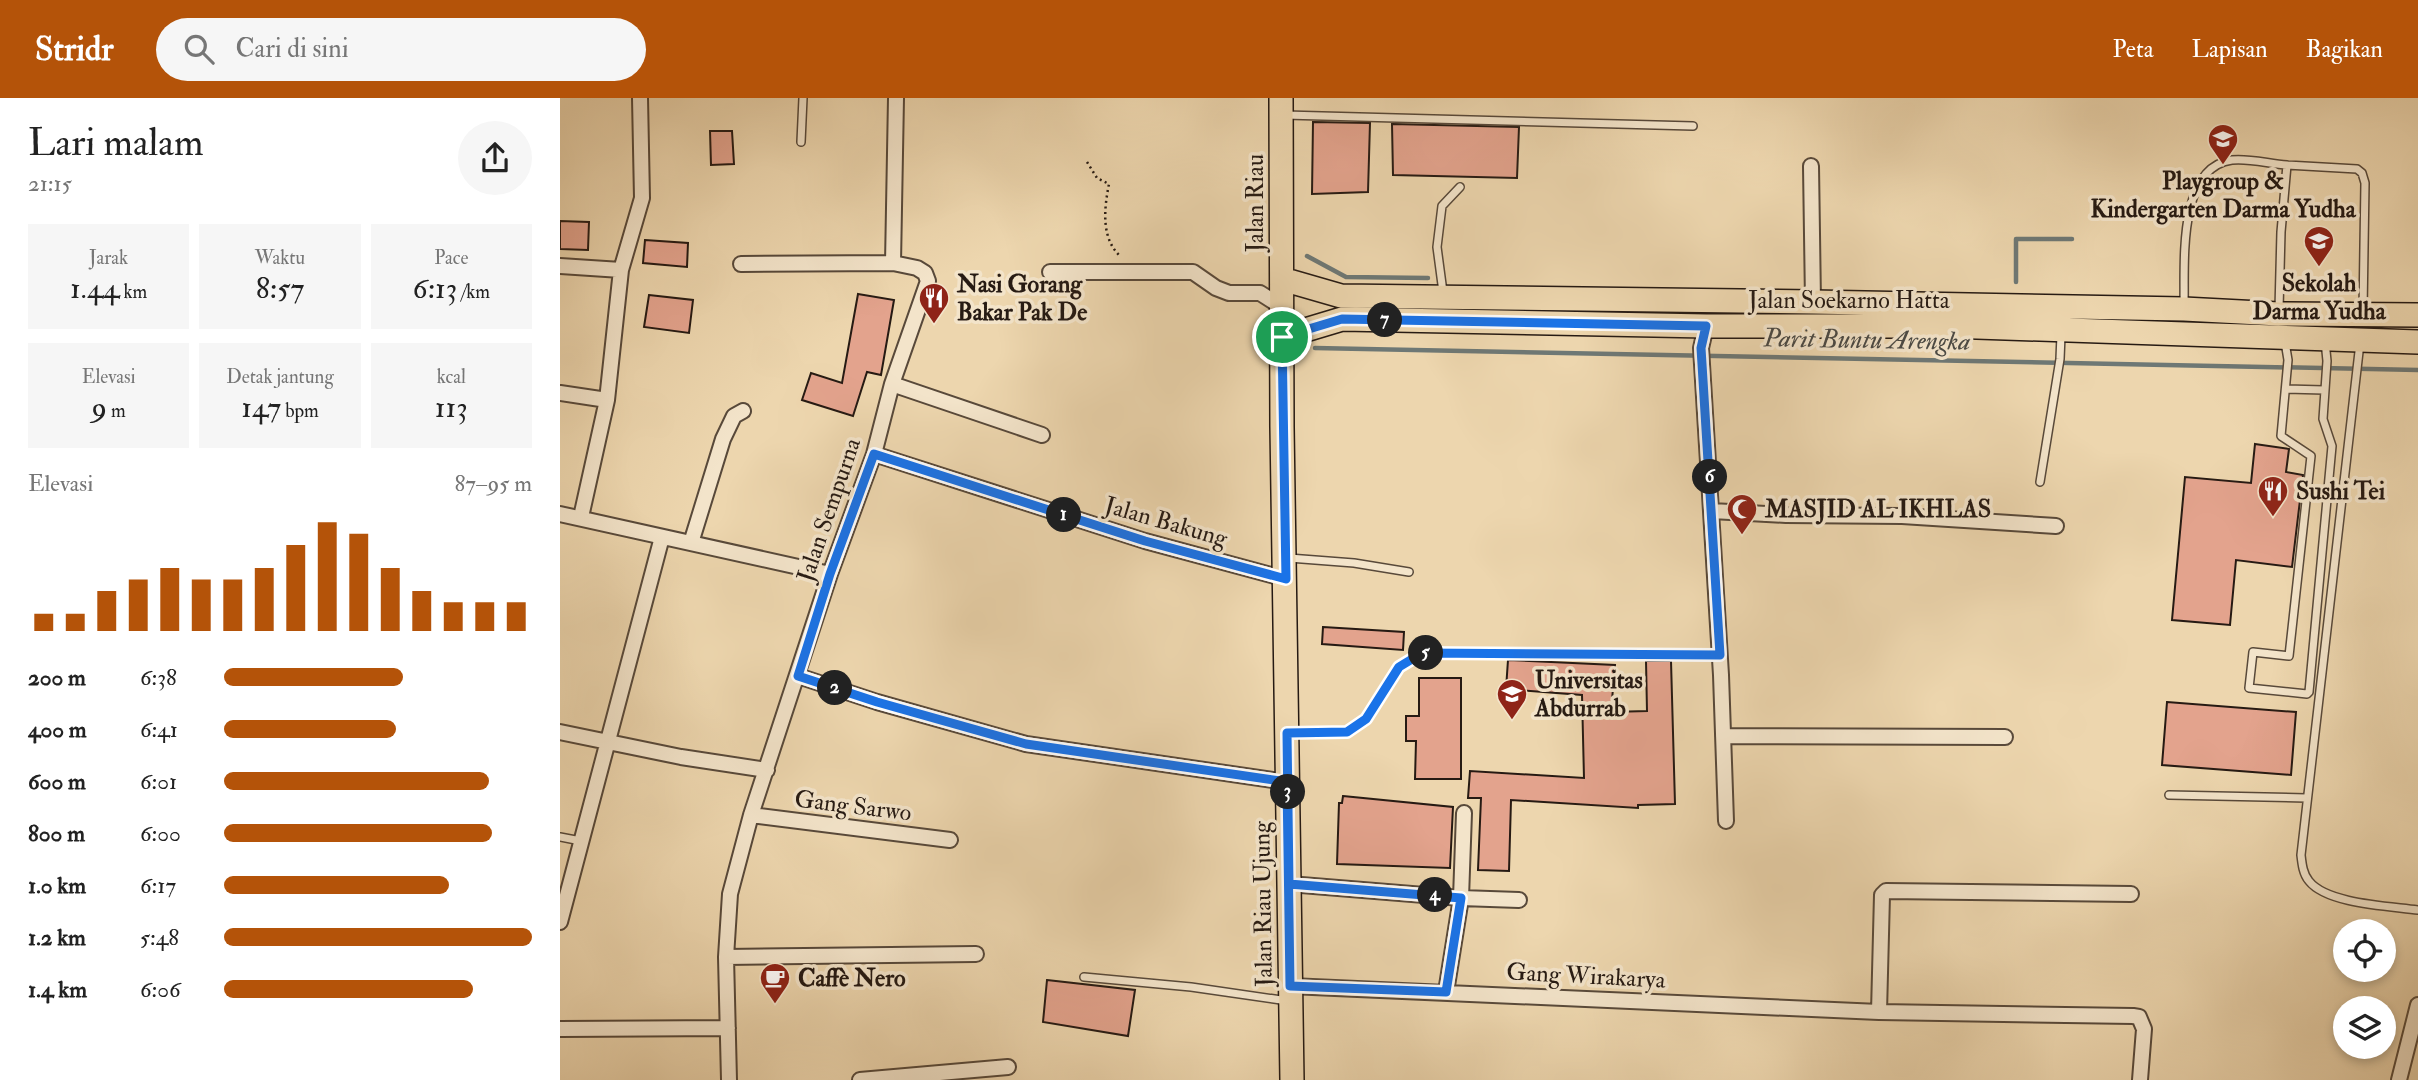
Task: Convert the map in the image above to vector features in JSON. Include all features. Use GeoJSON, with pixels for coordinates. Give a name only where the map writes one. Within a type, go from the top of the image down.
{"type":"FeatureCollection","features":[{"type":"Feature","properties":{"kind":"main road","name":"Jalan Riau"},"geometry":{"type":"LineString","coordinates":[[1281,106],[1282,307]]}},
{"type":"Feature","properties":{"kind":"main road","name":"Jalan Soekarno Hatta"},"geometry":{"type":"LineString","coordinates":[[1282,279],[1341,296],[1813,302],[2418,315]]}},
{"type":"Feature","properties":{"kind":"main road","name":"Jalan Riau Ujung"},"geometry":{"type":"LineString","coordinates":[[1282,307],[1292,1080]]}},
{"type":"Feature","properties":{"kind":"main road","name":"Jalan Soekarno Hatta"},"geometry":{"type":"LineString","coordinates":[[1282,337],[1342,319],[1703,337],[1948,326],[2061,330],[2286,349],[2358,352],[2418,342]]}},
{"type":"Feature","properties":{"kind":"street"},"geometry":{"type":"LineString","coordinates":[[581,517],[607,400],[621,270],[642,198],[640,98]]}},
{"type":"Feature","properties":{"kind":"street"},"geometry":{"type":"LineString","coordinates":[[741,264],[893,263],[896,98]]}},
{"type":"Feature","properties":{"kind":"street"},"geometry":{"type":"LineString","coordinates":[[1811,166],[1813,302]]}},
{"type":"Feature","properties":{"kind":"street","name":"Jalan Sempurna"},"geometry":{"type":"LineString","coordinates":[[729,1080],[726,957],[730,894],[751,816],[830,574],[874,454],[892,384],[928,281],[925,273],[917,268],[893,263]]}},
{"type":"Feature","properties":{"kind":"street"},"geometry":{"type":"LineString","coordinates":[[560,266],[621,270]]}},
{"type":"Feature","properties":{"kind":"street"},"geometry":{"type":"LineString","coordinates":[[1050,272],[1193,272],[1216,288],[1229,293],[1260,293],[1282,307]]}},
{"type":"Feature","properties":{"kind":"street"},"geometry":{"type":"LineString","coordinates":[[1703,337],[1726,821]]}},
{"type":"Feature","properties":{"kind":"street"},"geometry":{"type":"LineString","coordinates":[[892,384],[1042,435]]}},
{"type":"Feature","properties":{"kind":"street"},"geometry":{"type":"LineString","coordinates":[[560,393],[607,400]]}},
{"type":"Feature","properties":{"kind":"street"},"geometry":{"type":"LineString","coordinates":[[691,544],[723,439],[734,416],[743,411]]}},
{"type":"Feature","properties":{"kind":"street","name":"Jalan Bakung"},"geometry":{"type":"LineString","coordinates":[[874,454],[1145,541],[1285,568]]}},
{"type":"Feature","properties":{"kind":"street"},"geometry":{"type":"LineString","coordinates":[[1712,511],[1902,516],[2056,526]]}},
{"type":"Feature","properties":{"kind":"street"},"geometry":{"type":"LineString","coordinates":[[560,514],[830,574]]}},
{"type":"Feature","properties":{"kind":"street"},"geometry":{"type":"LineString","coordinates":[[560,922],[663,537]]}},
{"type":"Feature","properties":{"kind":"street"},"geometry":{"type":"LineString","coordinates":[[798,676],[877,702],[1026,744],[1287,782]]}},
{"type":"Feature","properties":{"kind":"street"},"geometry":{"type":"LineString","coordinates":[[560,732],[681,757],[767,770]]}},
{"type":"Feature","properties":{"kind":"street"},"geometry":{"type":"LineString","coordinates":[[1723,736],[2005,737]]}},
{"type":"Feature","properties":{"kind":"street"},"geometry":{"type":"LineString","coordinates":[[1446,992],[1461,898],[1464,813]]}},
{"type":"Feature","properties":{"kind":"street","name":"Gang Sarwo"},"geometry":{"type":"LineString","coordinates":[[751,816],[950,840]]}},
{"type":"Feature","properties":{"kind":"street"},"geometry":{"type":"LineString","coordinates":[[1289,884],[1519,900]]}},
{"type":"Feature","properties":{"kind":"street"},"geometry":{"type":"LineString","coordinates":[[1880,1012],[1882,895],[1886,891],[2131,894]]}},
{"type":"Feature","properties":{"kind":"street"},"geometry":{"type":"LineString","coordinates":[[726,957],[976,954]]}},
{"type":"Feature","properties":{"kind":"street","name":"Gang Wirakarya"},"geometry":{"type":"LineString","coordinates":[[1290,993],[1446,992],[1880,1012],[2139,1017],[2144,1029],[2140,1080]]}},
{"type":"Feature","properties":{"kind":"street"},"geometry":{"type":"LineString","coordinates":[[2399,1080],[2418,1005]]}},
{"type":"Feature","properties":{"kind":"street"},"geometry":{"type":"LineString","coordinates":[[560,1029],[728,1028]]}},
{"type":"Feature","properties":{"kind":"street"},"geometry":{"type":"LineString","coordinates":[[860,1080],[1008,1067]]}},
{"type":"Feature","properties":{"kind":"lane"},"geometry":{"type":"LineString","coordinates":[[802,142],[803,98]]}},
{"type":"Feature","properties":{"kind":"lane"},"geometry":{"type":"LineString","coordinates":[[1281,106],[1693,126]]}},
{"type":"Feature","properties":{"kind":"lane"},"geometry":{"type":"LineString","coordinates":[[2184,309],[2189,211],[2198,187],[2210,170],[2231,160],[2357,169],[2362,173],[2365,183],[2363,315]]}},
{"type":"Feature","properties":{"kind":"lane"},"geometry":{"type":"LineString","coordinates":[[2279,314],[2281,232],[2287,165]]}},
{"type":"Feature","properties":{"kind":"lane"},"geometry":{"type":"LineString","coordinates":[[1444,296],[1437,247],[1442,206],[1460,187]]}},
{"type":"Feature","properties":{"kind":"lane"},"geometry":{"type":"LineString","coordinates":[[2040,482],[2058,374],[2061,330]]}},
{"type":"Feature","properties":{"kind":"lane"},"geometry":{"type":"LineString","coordinates":[[2286,349],[2287,380],[2281,437],[2311,456],[2289,656],[2253,652],[2249,688],[2307,694],[2332,446],[2323,419],[2326,351]]}},
{"type":"Feature","properties":{"kind":"lane"},"geometry":{"type":"LineString","coordinates":[[2358,352],[2301,855],[2307,880],[2335,897],[2418,910]]}},
{"type":"Feature","properties":{"kind":"lane"},"geometry":{"type":"LineString","coordinates":[[2286,389],[2324,390]]}},
{"type":"Feature","properties":{"kind":"lane"},"geometry":{"type":"LineString","coordinates":[[1285,568],[1354,563],[1409,572]]}},
{"type":"Feature","properties":{"kind":"lane"},"geometry":{"type":"LineString","coordinates":[[1287,733],[1347,732],[1366,719],[1399,667],[1422,653],[1720,655]]}},
{"type":"Feature","properties":{"kind":"lane"},"geometry":{"type":"LineString","coordinates":[[2169,795],[2306,798]]}},
{"type":"Feature","properties":{"kind":"lane"},"geometry":{"type":"LineString","coordinates":[[560,837],[582,841]]}},
{"type":"Feature","properties":{"kind":"lane"},"geometry":{"type":"LineString","coordinates":[[1084,977],[1290,993]]}},
{"type":"Feature","properties":{"kind":"path"},"geometry":{"type":"LineString","coordinates":[[1087,162],[1097,178],[1109,184],[1106,229],[1110,247],[1122,258],[1124,273]]}},
{"type":"Feature","properties":{"kind":"building"},"geometry":{"type":"Polygon","coordinates":[[[1313,122],[1370,123],[1368,192],[1312,194],[1313,122]]]}},
{"type":"Feature","properties":{"kind":"building"},"geometry":{"type":"Polygon","coordinates":[[[1392,124],[1519,127],[1517,178],[1393,175],[1392,124]]]}},
{"type":"Feature","properties":{"kind":"building"},"geometry":{"type":"Polygon","coordinates":[[[710,131],[732,131],[734,164],[711,165],[710,131]]]}},
{"type":"Feature","properties":{"kind":"building"},"geometry":{"type":"Polygon","coordinates":[[[560,221],[589,222],[588,250],[560,249],[560,221]]]}},
{"type":"Feature","properties":{"kind":"building"},"geometry":{"type":"Polygon","coordinates":[[[645,240],[688,243],[687,267],[643,263],[645,240]]]}},
{"type":"Feature","properties":{"kind":"building"},"geometry":{"type":"Polygon","coordinates":[[[858,294],[894,300],[881,375],[867,372],[853,416],[802,400],[811,373],[842,383],[858,294]]]}},
{"type":"Feature","properties":{"kind":"building"},"geometry":{"type":"Polygon","coordinates":[[[649,295],[693,300],[689,333],[644,327],[649,295]]]}},
{"type":"Feature","properties":{"kind":"building"},"geometry":{"type":"Polygon","coordinates":[[[2255,444],[2289,449],[2286,472],[2303,475],[2292,567],[2236,560],[2230,625],[2172,620],[2185,477],[2251,483],[2255,444]]]}},
{"type":"Feature","properties":{"kind":"building"},"geometry":{"type":"Polygon","coordinates":[[[1323,627],[1404,632],[1403,650],[1322,644],[1323,627]]]}},
{"type":"Feature","properties":{"kind":"building"},"geometry":{"type":"Polygon","coordinates":[[[1508,660],[1615,665],[1611,712],[1647,711],[1646,661],[1671,661],[1675,804],[1638,805],[1638,808],[1511,800],[1509,871],[1478,870],[1481,798],[1468,798],[1470,771],[1584,778],[1582,695],[1506,689],[1508,660]]]}},
{"type":"Feature","properties":{"kind":"building"},"geometry":{"type":"Polygon","coordinates":[[[1419,678],[1461,678],[1461,779],[1415,779],[1416,741],[1406,741],[1406,716],[1419,716],[1419,678]]]}},
{"type":"Feature","properties":{"kind":"building"},"geometry":{"type":"Polygon","coordinates":[[[2167,702],[2296,712],[2291,775],[2162,765],[2167,702]]]}},
{"type":"Feature","properties":{"kind":"building"},"geometry":{"type":"Polygon","coordinates":[[[1343,796],[1453,807],[1450,868],[1337,864],[1339,803],[1342,803],[1343,796]]]}},
{"type":"Feature","properties":{"kind":"building"},"geometry":{"type":"Polygon","coordinates":[[[1047,980],[1135,990],[1128,1036],[1043,1022],[1047,980]]]}},
{"type":"Feature","properties":{"kind":"waterway"},"geometry":{"type":"LineString","coordinates":[[2016,282],[2016,239],[2072,239]]}},
{"type":"Feature","properties":{"kind":"waterway"},"geometry":{"type":"LineString","coordinates":[[1307,256],[1346,277],[1428,278]]}},
{"type":"Feature","properties":{"kind":"waterway","name":"Parit Buntu Arengka"},"geometry":{"type":"LineString","coordinates":[[1315,348],[2418,370]]}},
{"type":"Feature","properties":{"kind":"place","name":"Playgroup & Kindergarten Darma Yudha"},"geometry":{"type":"Point","coordinates":[2223,166]}},
{"type":"Feature","properties":{"kind":"place","name":"Sekolah Darma Yudha"},"geometry":{"type":"Point","coordinates":[2319,268]}},
{"type":"Feature","properties":{"kind":"place","name":"Nasi Gorang Bakar Pak De"},"geometry":{"type":"Point","coordinates":[934,325]}},
{"type":"Feature","properties":{"kind":"place","name":"Sushi Tei"},"geometry":{"type":"Point","coordinates":[2273,518]}},
{"type":"Feature","properties":{"kind":"place","name":"MASJID AL IKHLAS"},"geometry":{"type":"Point","coordinates":[1742,536]}},
{"type":"Feature","properties":{"kind":"place","name":"Universitas Abdurrab"},"geometry":{"type":"Point","coordinates":[1512,721]}},
{"type":"Feature","properties":{"kind":"place","name":"Caffè Nero"},"geometry":{"type":"Point","coordinates":[775,1005]}},
{"type":"Feature","properties":{"kind":"route"},"geometry":{"type":"LineString","coordinates":[[1342,319],[1706,326],[1701,348],[1720,655],[1422,653],[1399,667],[1366,719],[1347,732],[1287,733],[1289,884],[1461,898],[1446,992],[1290,986],[1287,782],[1026,744],[877,702],[798,676],[830,574],[874,454],[1145,541],[1286,579],[1282,337],[1342,319]]}}]}
